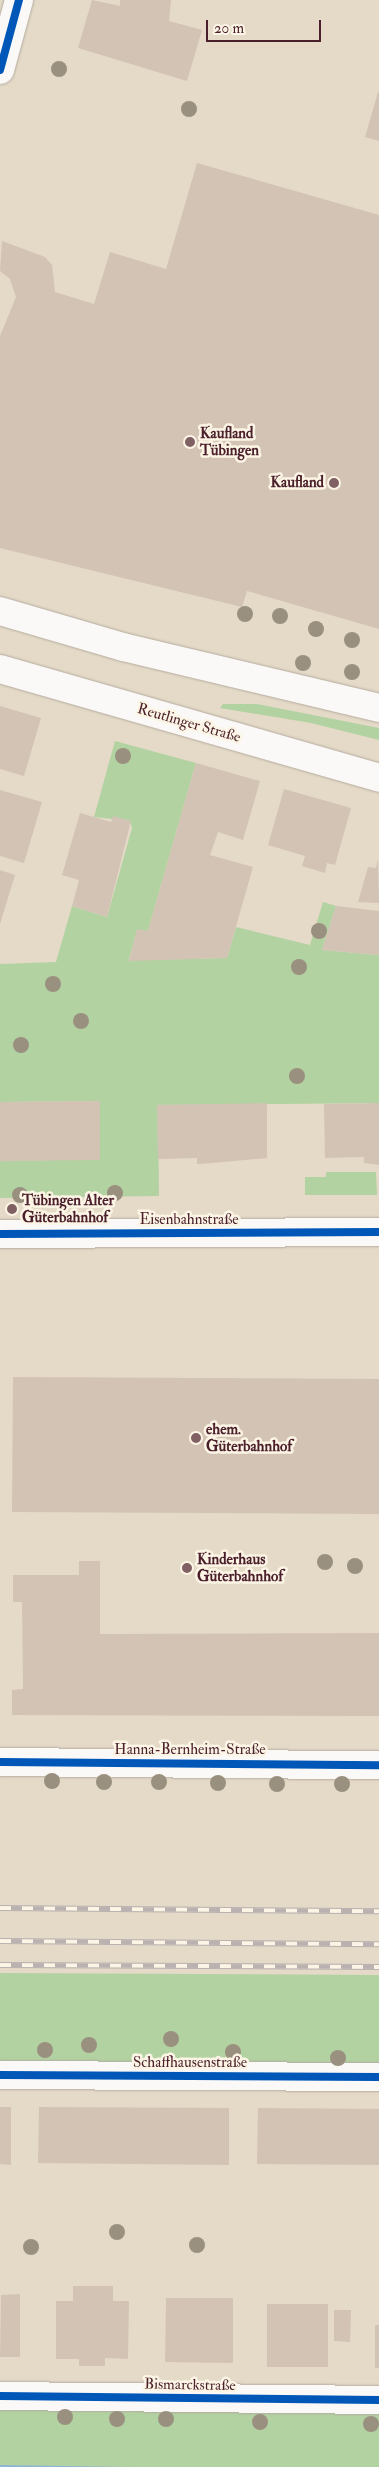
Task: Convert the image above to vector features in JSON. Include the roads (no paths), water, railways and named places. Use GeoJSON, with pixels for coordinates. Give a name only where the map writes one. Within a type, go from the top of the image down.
{"type":"FeatureCollection","features":[{"type":"Feature","properties":{"kind":"street"},"geometry":{"type":"LineString","coordinates":[[0,70],[19,0]]}},
{"type":"Feature","properties":{"kind":"street"},"geometry":{"type":"LineString","coordinates":[[0,611],[160,656],[379,708]]}},
{"type":"Feature","properties":{"kind":"street","name":"Reutlinger Straße"},"geometry":{"type":"LineString","coordinates":[[0,669],[379,778]]}},
{"type":"Feature","properties":{"kind":"street","name":"Eisenbahnstraße"},"geometry":{"type":"LineString","coordinates":[[0,1234],[379,1232]]}},
{"type":"Feature","properties":{"kind":"street","name":"Hanna-Bernheim-Straße"},"geometry":{"type":"LineString","coordinates":[[0,1762],[379,1765]]}},
{"type":"Feature","properties":{"kind":"street","name":"Schaffhausenstraße"},"geometry":{"type":"LineString","coordinates":[[0,2075],[379,2077]]}},
{"type":"Feature","properties":{"kind":"street","name":"Bismarckstraße"},"geometry":{"type":"LineString","coordinates":[[0,2396],[379,2400]]}},
{"type":"Feature","properties":{"kind":"water"},"geometry":{"type":"Polygon","coordinates":[[[0,2465],[130,2467],[0,2467],[0,2465]]]}},
{"type":"Feature","properties":{"kind":"railway"},"geometry":{"type":"LineString","coordinates":[[0,1908],[379,1911]]}},
{"type":"Feature","properties":{"kind":"railway"},"geometry":{"type":"LineString","coordinates":[[0,1941],[379,1944]]}},
{"type":"Feature","properties":{"kind":"railway"},"geometry":{"type":"LineString","coordinates":[[0,1965],[379,1967]]}},
{"type":"Feature","properties":{"kind":"place","name":"Kaufland Tübingen"},"geometry":{"type":"Point","coordinates":[190,442]}},
{"type":"Feature","properties":{"kind":"place","name":"Kaufland"},"geometry":{"type":"Point","coordinates":[334,483]}},
{"type":"Feature","properties":{"kind":"place","name":"Tübingen Alter Güterbahnhof"},"geometry":{"type":"Point","coordinates":[12,1209]}},
{"type":"Feature","properties":{"kind":"place","name":"ehem. Güterbahnhof"},"geometry":{"type":"Point","coordinates":[196,1438]}},
{"type":"Feature","properties":{"kind":"place","name":"Kinderhaus Güterbahnhof"},"geometry":{"type":"Point","coordinates":[187,1568]}}]}
